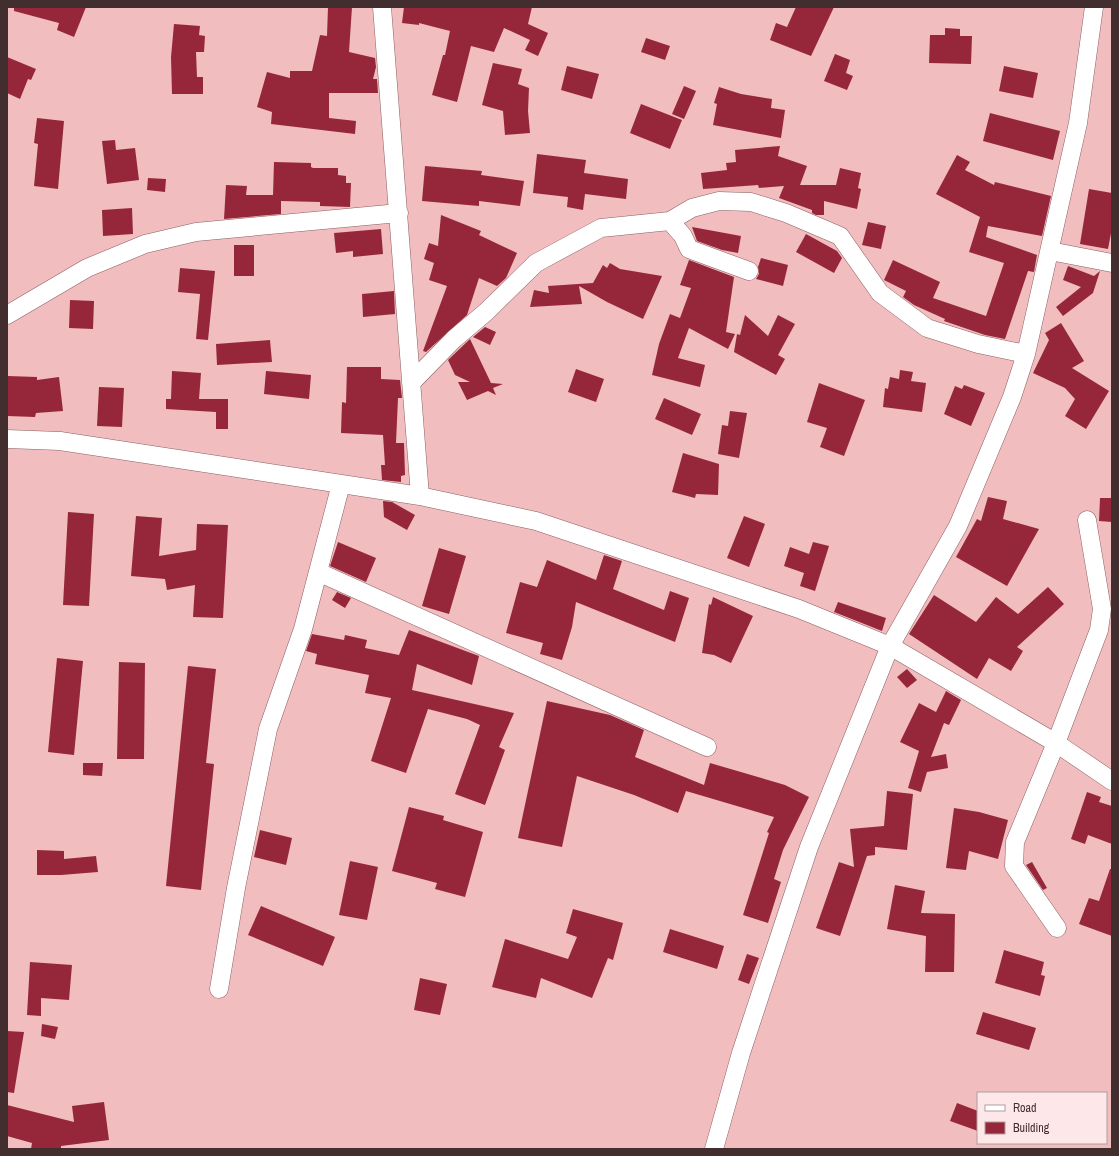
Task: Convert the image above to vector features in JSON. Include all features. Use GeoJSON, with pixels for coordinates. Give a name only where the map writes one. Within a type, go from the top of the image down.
{"type":"FeatureCollection","features":[{"type":"Feature","properties":{"kind":"street"},"geometry":{"type":"LineString","coordinates":[[382,7],[420,496]]}},
{"type":"Feature","properties":{"kind":"street"},"geometry":{"type":"LineString","coordinates":[[714,1149],[742,1053],[809,847],[890,646],[958,526],[1012,397],[1026,354],[1078,123],[1094,7]]}},
{"type":"Feature","properties":{"kind":"street"},"geometry":{"type":"LineString","coordinates":[[411,383],[454,339],[486,312],[536,263],[601,228],[670,221],[692,208],[719,201],[751,202],[786,213],[840,236],[880,293],[928,328],[978,344],[1026,354]]}},
{"type":"Feature","properties":{"kind":"street"},"geometry":{"type":"LineString","coordinates":[[7,315],[87,268],[144,244],[196,232],[399,213]]}},
{"type":"Feature","properties":{"kind":"street"},"geometry":{"type":"LineString","coordinates":[[670,221],[683,236],[689,249],[749,271]]}},
{"type":"Feature","properties":{"kind":"street"},"geometry":{"type":"LineString","coordinates":[[1050,251],[1112,263]]}},
{"type":"Feature","properties":{"kind":"street"},"geometry":{"type":"LineString","coordinates":[[7,439],[60,441],[420,496],[536,521],[799,609],[890,646],[1056,743],[1112,781]]}},
{"type":"Feature","properties":{"kind":"street"},"geometry":{"type":"LineString","coordinates":[[219,988],[236,888],[268,729],[303,629],[341,484]]}},
{"type":"Feature","properties":{"kind":"street"},"geometry":{"type":"LineString","coordinates":[[1057,928],[1014,866],[1013,858],[1015,842],[1056,743],[1099,630],[1102,609],[1087,520]]}},
{"type":"Feature","properties":{"kind":"street"},"geometry":{"type":"LineString","coordinates":[[318,572],[707,747]]}},
{"type":"Feature","properties":{"kind":"building"},"geometry":{"type":"Polygon","coordinates":[[[14,7],[86,7],[74,37],[57,30],[59,23],[14,11],[14,7]]]}},
{"type":"Feature","properties":{"kind":"building"},"geometry":{"type":"Polygon","coordinates":[[[328,7],[352,7],[349,52],[375,58],[376,67],[373,79],[377,79],[378,93],[329,93],[329,118],[356,121],[355,134],[271,124],[272,112],[257,107],[267,72],[290,78],[290,71],[312,71],[320,35],[327,36],[328,7]]]}},
{"type":"Feature","properties":{"kind":"building"},"geometry":{"type":"Polygon","coordinates":[[[404,7],[532,7],[528,24],[548,33],[538,56],[525,50],[530,40],[504,28],[494,52],[471,46],[457,102],[432,95],[443,55],[445,55],[450,31],[419,23],[419,25],[402,23],[404,7]]]}},
{"type":"Feature","properties":{"kind":"building"},"geometry":{"type":"Polygon","coordinates":[[[796,7],[834,7],[811,56],[770,40],[776,23],[787,27],[796,7]]]}},
{"type":"Feature","properties":{"kind":"building"},"geometry":{"type":"Polygon","coordinates":[[[174,24],[200,26],[199,35],[205,36],[204,52],[196,52],[197,77],[203,77],[203,94],[172,94],[171,57],[174,24]]]}},
{"type":"Feature","properties":{"kind":"building"},"geometry":{"type":"Polygon","coordinates":[[[945,28],[960,29],[960,36],[972,36],[971,64],[929,63],[930,35],[945,35],[945,28]]]}},
{"type":"Feature","properties":{"kind":"building"},"geometry":{"type":"Polygon","coordinates":[[[646,38],[670,46],[665,60],[641,52],[646,38]]]}},
{"type":"Feature","properties":{"kind":"building"},"geometry":{"type":"Polygon","coordinates":[[[835,54],[850,60],[846,73],[853,76],[847,90],[824,81],[835,54]]]}},
{"type":"Feature","properties":{"kind":"building"},"geometry":{"type":"Polygon","coordinates":[[[7,57],[36,69],[31,80],[28,79],[20,99],[7,93],[7,57]]]}},
{"type":"Feature","properties":{"kind":"building"},"geometry":{"type":"Polygon","coordinates":[[[493,63],[522,69],[518,84],[529,88],[528,111],[530,133],[505,135],[503,111],[482,105],[493,63]]]}},
{"type":"Feature","properties":{"kind":"building"},"geometry":{"type":"Polygon","coordinates":[[[567,66],[599,74],[592,99],[561,90],[567,66]]]}},
{"type":"Feature","properties":{"kind":"building"},"geometry":{"type":"Polygon","coordinates":[[[1004,66],[1038,73],[1033,98],[999,91],[1004,66]]]}},
{"type":"Feature","properties":{"kind":"building"},"geometry":{"type":"Polygon","coordinates":[[[684,86],[696,91],[684,119],[672,114],[684,86]]]}},
{"type":"Feature","properties":{"kind":"building"},"geometry":{"type":"Polygon","coordinates":[[[719,87],[741,94],[772,99],[771,108],[785,110],[781,138],[713,125],[717,104],[714,103],[719,87]]]}},
{"type":"Feature","properties":{"kind":"building"},"geometry":{"type":"Polygon","coordinates":[[[641,104],[682,120],[670,149],[630,133],[641,104]]]}},
{"type":"Feature","properties":{"kind":"building"},"geometry":{"type":"Polygon","coordinates":[[[990,113],[1060,131],[1053,160],[983,141],[990,113]]]}},
{"type":"Feature","properties":{"kind":"building"},"geometry":{"type":"Polygon","coordinates":[[[37,118],[64,121],[58,189],[34,186],[38,144],[34,143],[37,118]]]}},
{"type":"Feature","properties":{"kind":"building"},"geometry":{"type":"Polygon","coordinates":[[[115,140],[116,150],[135,148],[139,180],[107,184],[102,141],[115,140]]]}},
{"type":"Feature","properties":{"kind":"building"},"geometry":{"type":"Polygon","coordinates":[[[780,146],[778,156],[807,166],[800,185],[836,185],[840,168],[861,173],[858,188],[861,189],[857,209],[824,201],[824,215],[816,215],[812,213],[812,210],[779,198],[784,186],[759,188],[758,185],[703,189],[701,173],[727,170],[726,163],[736,162],[735,150],[780,146]]]}},
{"type":"Feature","properties":{"kind":"building"},"geometry":{"type":"Polygon","coordinates":[[[537,154],[586,160],[584,173],[628,179],[626,199],[585,194],[583,210],[567,207],[568,197],[533,193],[537,154]]]}},
{"type":"Feature","properties":{"kind":"building"},"geometry":{"type":"Polygon","coordinates":[[[957,155],[970,162],[965,170],[994,185],[995,182],[1051,196],[1042,236],[988,226],[986,237],[1037,255],[1034,272],[1028,271],[1005,339],[985,335],[944,321],[945,319],[914,305],[903,297],[906,291],[884,280],[893,260],[940,282],[933,298],[986,316],[1004,263],[969,252],[980,217],[936,194],[957,155]]]}},
{"type":"Feature","properties":{"kind":"building"},"geometry":{"type":"Polygon","coordinates":[[[274,162],[311,163],[311,167],[313,168],[338,168],[338,175],[346,176],[346,183],[351,183],[350,207],[320,206],[320,202],[281,201],[281,214],[224,219],[226,185],[247,186],[246,195],[273,195],[274,162]]]}},
{"type":"Feature","properties":{"kind":"building"},"geometry":{"type":"Polygon","coordinates":[[[425,166],[482,171],[481,175],[524,181],[520,206],[479,201],[479,206],[422,201],[425,166]]]}},
{"type":"Feature","properties":{"kind":"building"},"geometry":{"type":"Polygon","coordinates":[[[148,178],[166,179],[165,192],[147,190],[148,178]]]}},
{"type":"Feature","properties":{"kind":"building"},"geometry":{"type":"Polygon","coordinates":[[[1089,189],[1112,193],[1112,228],[1108,249],[1080,244],[1089,189]]]}},
{"type":"Feature","properties":{"kind":"building"},"geometry":{"type":"Polygon","coordinates":[[[132,208],[133,234],[103,236],[102,210],[132,208]]]}},
{"type":"Feature","properties":{"kind":"building"},"geometry":{"type":"Polygon","coordinates":[[[441,215],[481,231],[479,235],[517,253],[506,278],[497,286],[479,278],[467,315],[426,352],[423,351],[447,286],[429,280],[434,263],[424,259],[429,243],[438,246],[441,215]]]}},
{"type":"Feature","properties":{"kind":"building"},"geometry":{"type":"Polygon","coordinates":[[[868,222],[886,226],[881,249],[862,245],[868,222]]]}},
{"type":"Feature","properties":{"kind":"building"},"geometry":{"type":"Polygon","coordinates":[[[692,227],[741,236],[738,253],[722,250],[697,241],[692,227]]]}},
{"type":"Feature","properties":{"kind":"building"},"geometry":{"type":"Polygon","coordinates":[[[381,229],[383,254],[353,257],[353,251],[336,253],[334,233],[381,229]]]}},
{"type":"Feature","properties":{"kind":"building"},"geometry":{"type":"Polygon","coordinates":[[[806,234],[837,251],[842,258],[834,273],[796,252],[806,234]]]}},
{"type":"Feature","properties":{"kind":"building"},"geometry":{"type":"Polygon","coordinates":[[[234,245],[254,245],[254,276],[234,276],[234,245]]]}},
{"type":"Feature","properties":{"kind":"building"},"geometry":{"type":"Polygon","coordinates":[[[761,258],[788,265],[783,286],[756,279],[759,274],[758,267],[761,258]]]}},
{"type":"Feature","properties":{"kind":"building"},"geometry":{"type":"Polygon","coordinates":[[[689,260],[734,277],[726,332],[735,334],[728,349],[689,328],[678,358],[705,365],[700,387],[652,375],[659,344],[670,314],[680,318],[691,288],[680,285],[689,260]]]}},
{"type":"Feature","properties":{"kind":"building"},"geometry":{"type":"Polygon","coordinates":[[[610,263],[620,269],[662,276],[643,319],[607,302],[579,286],[582,304],[530,307],[534,290],[549,293],[548,286],[593,283],[603,265],[607,268],[610,263]]]}},
{"type":"Feature","properties":{"kind":"building"},"geometry":{"type":"Polygon","coordinates":[[[1068,266],[1094,276],[1100,271],[1093,293],[1063,316],[1056,307],[1081,287],[1063,280],[1068,266]]]}},
{"type":"Feature","properties":{"kind":"building"},"geometry":{"type":"Polygon","coordinates":[[[180,268],[215,271],[208,340],[196,339],[200,294],[178,292],[180,268]]]}},
{"type":"Feature","properties":{"kind":"building"},"geometry":{"type":"Polygon","coordinates":[[[394,291],[395,314],[363,317],[362,294],[394,291]]]}},
{"type":"Feature","properties":{"kind":"building"},"geometry":{"type":"Polygon","coordinates":[[[70,300],[94,301],[93,329],[69,328],[70,300]]]}},
{"type":"Feature","properties":{"kind":"building"},"geometry":{"type":"Polygon","coordinates":[[[745,315],[768,336],[778,315],[795,324],[778,355],[785,359],[776,375],[734,352],[737,334],[740,335],[745,315]]]}},
{"type":"Feature","properties":{"kind":"building"},"geometry":{"type":"Polygon","coordinates":[[[1061,323],[1084,361],[1072,368],[1109,391],[1086,429],[1065,416],[1075,399],[1065,388],[1033,373],[1049,340],[1045,333],[1061,323]]]}},
{"type":"Feature","properties":{"kind":"building"},"geometry":{"type":"Polygon","coordinates":[[[485,327],[496,332],[490,345],[473,337],[485,327]]]}},
{"type":"Feature","properties":{"kind":"building"},"geometry":{"type":"Polygon","coordinates":[[[470,339],[491,383],[503,384],[493,388],[496,395],[488,391],[467,400],[458,382],[470,382],[455,375],[448,360],[470,339]]]}},
{"type":"Feature","properties":{"kind":"building"},"geometry":{"type":"Polygon","coordinates":[[[270,340],[272,362],[217,365],[216,344],[270,340]]]}},
{"type":"Feature","properties":{"kind":"building"},"geometry":{"type":"Polygon","coordinates":[[[347,367],[381,367],[381,379],[400,380],[402,398],[398,398],[396,443],[404,443],[405,475],[401,476],[401,482],[382,480],[381,465],[385,465],[383,435],[341,433],[342,402],[346,403],[347,367]]]}},
{"type":"Feature","properties":{"kind":"building"},"geometry":{"type":"Polygon","coordinates":[[[576,369],[604,379],[596,402],[568,392],[576,369]]]}},
{"type":"Feature","properties":{"kind":"building"},"geometry":{"type":"Polygon","coordinates":[[[900,370],[913,372],[911,381],[926,383],[922,412],[883,407],[885,388],[888,389],[890,377],[899,379],[900,370]]]}},
{"type":"Feature","properties":{"kind":"building"},"geometry":{"type":"Polygon","coordinates":[[[172,371],[201,373],[199,399],[228,399],[228,429],[216,429],[216,412],[166,409],[166,399],[171,399],[172,371]]]}},
{"type":"Feature","properties":{"kind":"building"},"geometry":{"type":"Polygon","coordinates":[[[266,371],[311,375],[309,399],[264,394],[266,371]]]}},
{"type":"Feature","properties":{"kind":"building"},"geometry":{"type":"Polygon","coordinates":[[[8,376],[37,377],[37,380],[59,377],[63,411],[36,413],[35,417],[7,416],[8,376]]]}},
{"type":"Feature","properties":{"kind":"building"},"geometry":{"type":"Polygon","coordinates":[[[819,383],[865,400],[844,456],[820,447],[827,428],[807,422],[819,383]]]}},
{"type":"Feature","properties":{"kind":"building"},"geometry":{"type":"Polygon","coordinates":[[[964,385],[985,393],[971,426],[944,414],[955,386],[962,389],[964,385]]]}},
{"type":"Feature","properties":{"kind":"building"},"geometry":{"type":"Polygon","coordinates":[[[99,387],[124,388],[122,427],[97,426],[99,387]]]}},
{"type":"Feature","properties":{"kind":"building"},"geometry":{"type":"Polygon","coordinates":[[[664,398],[701,414],[692,435],[655,419],[664,398]]]}},
{"type":"Feature","properties":{"kind":"building"},"geometry":{"type":"Polygon","coordinates":[[[730,411],[747,413],[739,458],[718,454],[722,425],[728,426],[730,411]]]}},
{"type":"Feature","properties":{"kind":"building"},"geometry":{"type":"Polygon","coordinates":[[[683,453],[719,464],[718,495],[696,494],[695,498],[672,492],[683,453]]]}},
{"type":"Feature","properties":{"kind":"building"},"geometry":{"type":"Polygon","coordinates":[[[988,497],[1007,501],[1003,519],[1039,529],[1007,586],[956,557],[977,519],[981,521],[988,497]]]}},
{"type":"Feature","properties":{"kind":"building"},"geometry":{"type":"Polygon","coordinates":[[[1100,498],[1112,498],[1112,522],[1099,521],[1100,498]]]}},
{"type":"Feature","properties":{"kind":"building"},"geometry":{"type":"Polygon","coordinates":[[[383,501],[392,502],[415,515],[407,530],[384,517],[383,501]]]}},
{"type":"Feature","properties":{"kind":"building"},"geometry":{"type":"Polygon","coordinates":[[[68,512],[94,514],[89,606],[63,605],[68,512]]]}},
{"type":"Feature","properties":{"kind":"building"},"geometry":{"type":"Polygon","coordinates":[[[136,516],[162,518],[159,556],[196,550],[197,524],[228,525],[223,618],[193,617],[195,585],[167,590],[165,579],[131,576],[136,516]]]}},
{"type":"Feature","properties":{"kind":"building"},"geometry":{"type":"Polygon","coordinates":[[[744,516],[765,524],[749,567],[727,558],[744,516]]]}},
{"type":"Feature","properties":{"kind":"building"},"geometry":{"type":"Polygon","coordinates":[[[338,542],[376,558],[366,582],[330,566],[338,542]]]}},
{"type":"Feature","properties":{"kind":"building"},"geometry":{"type":"Polygon","coordinates":[[[813,542],[829,546],[815,591],[800,586],[804,573],[784,566],[790,547],[809,554],[813,542]]]}},
{"type":"Feature","properties":{"kind":"building"},"geometry":{"type":"Polygon","coordinates":[[[439,548],[466,556],[449,614],[422,606],[439,548]]]}},
{"type":"Feature","properties":{"kind":"building"},"geometry":{"type":"Polygon","coordinates":[[[604,555],[622,561],[613,589],[664,610],[670,591],[689,598],[675,642],[576,602],[572,627],[562,660],[540,654],[543,643],[506,633],[520,582],[537,587],[547,560],[596,580],[604,555]]]}},
{"type":"Feature","properties":{"kind":"building"},"geometry":{"type":"Polygon","coordinates":[[[1048,587],[1064,604],[1017,647],[1023,651],[1011,671],[989,658],[977,679],[909,634],[934,595],[976,622],[996,597],[1018,614],[1048,587]]]}},
{"type":"Feature","properties":{"kind":"building"},"geometry":{"type":"Polygon","coordinates":[[[337,592],[351,598],[345,608],[332,600],[337,592]]]}},
{"type":"Feature","properties":{"kind":"building"},"geometry":{"type":"Polygon","coordinates":[[[713,597],[753,616],[731,663],[714,655],[702,653],[709,604],[711,605],[713,597]]]}},
{"type":"Feature","properties":{"kind":"building"},"geometry":{"type":"Polygon","coordinates":[[[838,602],[886,618],[882,631],[834,612],[838,602]]]}},
{"type":"Feature","properties":{"kind":"building"},"geometry":{"type":"Polygon","coordinates":[[[409,630],[479,656],[472,685],[417,664],[412,690],[514,713],[499,747],[505,750],[485,805],[455,794],[480,725],[467,719],[428,709],[406,773],[371,761],[391,698],[365,693],[369,675],[315,664],[317,654],[306,651],[312,634],[344,640],[345,635],[367,640],[365,648],[399,655],[409,630]]]}},
{"type":"Feature","properties":{"kind":"building"},"geometry":{"type":"Polygon","coordinates":[[[57,658],[83,661],[74,755],[48,752],[57,658]]]}},
{"type":"Feature","properties":{"kind":"building"},"geometry":{"type":"Polygon","coordinates":[[[119,662],[145,663],[144,759],[117,759],[119,662]]]}},
{"type":"Feature","properties":{"kind":"building"},"geometry":{"type":"Polygon","coordinates":[[[188,666],[216,669],[206,763],[214,764],[201,890],[166,886],[188,666]]]}},
{"type":"Feature","properties":{"kind":"building"},"geometry":{"type":"Polygon","coordinates":[[[907,669],[917,680],[907,688],[897,677],[907,669]]]}},
{"type":"Feature","properties":{"kind":"building"},"geometry":{"type":"Polygon","coordinates":[[[946,691],[961,700],[949,725],[944,723],[931,757],[946,754],[948,768],[927,772],[921,792],[908,788],[919,751],[900,742],[919,703],[936,712],[946,691]]]}},
{"type":"Feature","properties":{"kind":"building"},"geometry":{"type":"Polygon","coordinates":[[[547,701],[610,715],[644,730],[635,757],[704,785],[710,763],[785,785],[809,797],[783,850],[774,879],[781,882],[768,923],[743,915],[769,833],[767,832],[774,817],[686,791],[678,813],[634,795],[577,776],[562,847],[518,838],[547,701]]]}},
{"type":"Feature","properties":{"kind":"building"},"geometry":{"type":"Polygon","coordinates":[[[83,763],[103,763],[102,776],[83,775],[83,763]]]}},
{"type":"Feature","properties":{"kind":"building"},"geometry":{"type":"Polygon","coordinates":[[[887,791],[913,794],[907,850],[875,847],[875,855],[867,856],[840,936],[816,928],[839,862],[854,867],[850,829],[884,826],[887,791]]]}},
{"type":"Feature","properties":{"kind":"building"},"geometry":{"type":"Polygon","coordinates":[[[1087,792],[1101,797],[1099,802],[1112,806],[1112,844],[1088,835],[1085,844],[1071,839],[1087,792]]]}},
{"type":"Feature","properties":{"kind":"building"},"geometry":{"type":"Polygon","coordinates":[[[409,807],[444,816],[443,820],[483,832],[465,897],[435,889],[437,883],[392,871],[409,807]]]}},
{"type":"Feature","properties":{"kind":"building"},"geometry":{"type":"Polygon","coordinates":[[[954,808],[979,812],[1008,820],[998,859],[969,851],[966,870],[946,868],[954,808]]]}},
{"type":"Feature","properties":{"kind":"building"},"geometry":{"type":"Polygon","coordinates":[[[260,830],[292,838],[286,865],[254,857],[260,830]]]}},
{"type":"Feature","properties":{"kind":"building"},"geometry":{"type":"Polygon","coordinates":[[[37,850],[64,851],[64,859],[96,856],[98,872],[37,875],[37,850]]]}},
{"type":"Feature","properties":{"kind":"building"},"geometry":{"type":"Polygon","coordinates":[[[350,861],[378,867],[367,920],[339,915],[350,861]]]}},
{"type":"Feature","properties":{"kind":"building"},"geometry":{"type":"Polygon","coordinates":[[[1032,862],[1047,888],[1043,890],[1026,865],[1032,862]]]}},
{"type":"Feature","properties":{"kind":"building"},"geometry":{"type":"Polygon","coordinates":[[[1110,869],[1112,869],[1112,936],[1079,924],[1089,898],[1099,901],[1110,869]]]}},
{"type":"Feature","properties":{"kind":"building"},"geometry":{"type":"Polygon","coordinates":[[[895,885],[925,891],[921,913],[955,914],[954,972],[925,972],[926,936],[887,929],[895,885]]]}},
{"type":"Feature","properties":{"kind":"building"},"geometry":{"type":"Polygon","coordinates":[[[261,906],[335,937],[323,966],[248,935],[261,906]]]}},
{"type":"Feature","properties":{"kind":"building"},"geometry":{"type":"Polygon","coordinates":[[[573,909],[623,923],[613,960],[608,958],[592,998],[541,978],[536,998],[492,987],[505,939],[568,959],[577,937],[566,933],[573,909]]]}},
{"type":"Feature","properties":{"kind":"building"},"geometry":{"type":"Polygon","coordinates":[[[670,929],[724,946],[717,969],[663,952],[670,929]]]}},
{"type":"Feature","properties":{"kind":"building"},"geometry":{"type":"Polygon","coordinates":[[[1004,950],[1044,962],[1041,975],[1045,976],[1040,996],[995,983],[1004,950]]]}},
{"type":"Feature","properties":{"kind":"building"},"geometry":{"type":"Polygon","coordinates":[[[747,954],[759,958],[749,984],[738,980],[747,954]]]}},
{"type":"Feature","properties":{"kind":"building"},"geometry":{"type":"Polygon","coordinates":[[[30,962],[72,965],[69,1000],[41,998],[41,1016],[27,1015],[30,962]]]}},
{"type":"Feature","properties":{"kind":"building"},"geometry":{"type":"Polygon","coordinates":[[[420,978],[447,984],[440,1015],[414,1010],[420,978]]]}},
{"type":"Feature","properties":{"kind":"building"},"geometry":{"type":"Polygon","coordinates":[[[983,1012],[1036,1028],[1029,1050],[976,1034],[983,1012]]]}},
{"type":"Feature","properties":{"kind":"building"},"geometry":{"type":"Polygon","coordinates":[[[42,1024],[58,1027],[55,1039],[41,1036],[42,1024]]]}},
{"type":"Feature","properties":{"kind":"building"},"geometry":{"type":"Polygon","coordinates":[[[7,1031],[24,1032],[14,1093],[7,1092],[7,1031]]]}},
{"type":"Feature","properties":{"kind":"building"},"geometry":{"type":"Polygon","coordinates":[[[104,1102],[109,1140],[61,1146],[61,1149],[31,1149],[32,1143],[7,1136],[7,1105],[74,1122],[72,1106],[104,1102]]]}},
{"type":"Feature","properties":{"kind":"building"},"geometry":{"type":"Polygon","coordinates":[[[957,1103],[977,1111],[977,1131],[950,1121],[957,1103]]]}}]}
